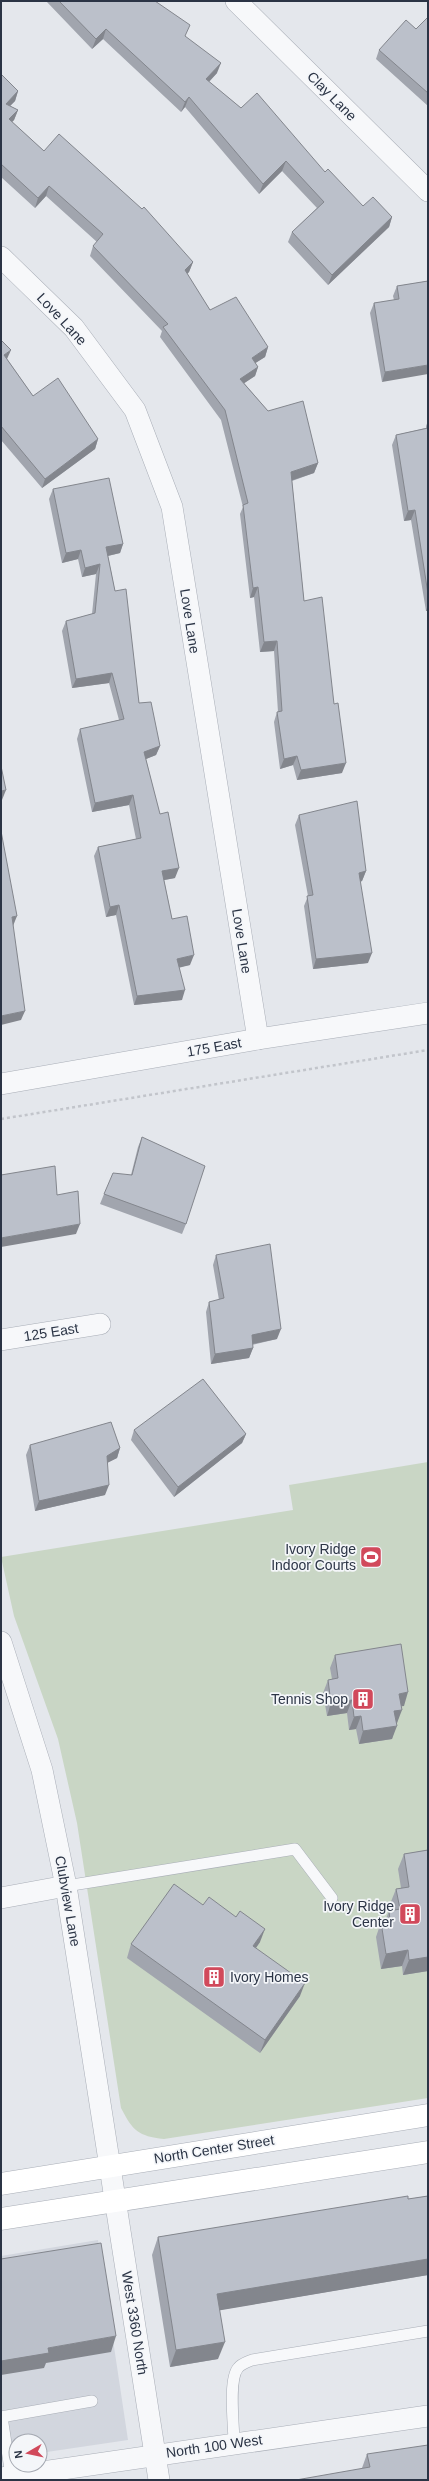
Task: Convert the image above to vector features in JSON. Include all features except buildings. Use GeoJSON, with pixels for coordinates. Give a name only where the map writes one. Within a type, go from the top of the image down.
{"type":"FeatureCollection","features":[{"type":"Feature","properties":{"kind":"street","name":"Clay Lane"},"geometry":{"type":"LineString","coordinates":[[236,1],[428,191]]}},
{"type":"Feature","properties":{"kind":"street","name":"Love Lane"},"geometry":{"type":"LineString","coordinates":[[1,257],[74,328],[135,410],[172,507],[258,1039]]}},
{"type":"Feature","properties":{"kind":"street","name":"175 East"},"geometry":{"type":"LineString","coordinates":[[1,1084],[258,1039],[428,1013]]}},
{"type":"Feature","properties":{"kind":"street","name":"125 East"},"geometry":{"type":"LineString","coordinates":[[1,1340],[100,1324]]}},
{"type":"Feature","properties":{"kind":"street","name":"Clubview Lane"},"geometry":{"type":"LineString","coordinates":[[1,1642],[42,1770],[66,1886],[109,2166]]}},
{"type":"Feature","properties":{"kind":"street"},"geometry":{"type":"LineString","coordinates":[[1,1898],[66,1886]]}},
{"type":"Feature","properties":{"kind":"street","name":"North Center Street"},"geometry":{"type":"LineString","coordinates":[[1,2184],[428,2115]]}},
{"type":"Feature","properties":{"kind":"street"},"geometry":{"type":"LineString","coordinates":[[1,2219],[428,2152]]}},
{"type":"Feature","properties":{"kind":"street","name":"West 3360 North"},"geometry":{"type":"LineString","coordinates":[[109,2166],[159,2480]]}},
{"type":"Feature","properties":{"kind":"street","name":"North 100 West"},"geometry":{"type":"LineString","coordinates":[[6,2477],[155,2454],[428,2416]]}},
{"type":"Feature","properties":{"kind":"lane"},"geometry":{"type":"LineString","coordinates":[[66,1886],[295,1849],[332,1898]]}},
{"type":"Feature","properties":{"kind":"lane"},"geometry":{"type":"LineString","coordinates":[[234,2443],[233,2386],[234,2375],[239,2367],[252,2360],[428,2331]]}},
{"type":"Feature","properties":{"kind":"lane"},"geometry":{"type":"LineString","coordinates":[[6,2477],[1,2417],[92,2401]]}},
{"type":"Feature","properties":{"kind":"path"},"geometry":{"type":"LineString","coordinates":[[1,1119],[428,1050]]}},
{"type":"Feature","properties":{"kind":"shaded area"},"geometry":{"type":"Polygon","coordinates":[[[98,2240],[128,2440],[48,2452],[48,2433],[8,2433],[8,2458],[1,2459],[1,2256],[98,2240]]]}},
{"type":"Feature","properties":{"kind":"green space"},"geometry":{"type":"Polygon","coordinates":[[[428,1462],[428,2098],[164,2139],[142,2134],[133,2127],[121,2108],[77,1823],[58,1739],[14,1616],[1,1557],[293,1510],[289,1485],[428,1462]]]}},
{"type":"Feature","properties":{"kind":"place","name":"Ivory Ridge Indoor Courts"},"geometry":{"type":"Point","coordinates":[371,1557]}},
{"type":"Feature","properties":{"kind":"place","name":"Tennis Shop"},"geometry":{"type":"Point","coordinates":[363,1699]}},
{"type":"Feature","properties":{"kind":"place","name":"Ivory Ridge Center"},"geometry":{"type":"Point","coordinates":[410,1914]}},
{"type":"Feature","properties":{"kind":"place","name":"Ivory Homes"},"geometry":{"type":"Point","coordinates":[214,1977]}}]}
